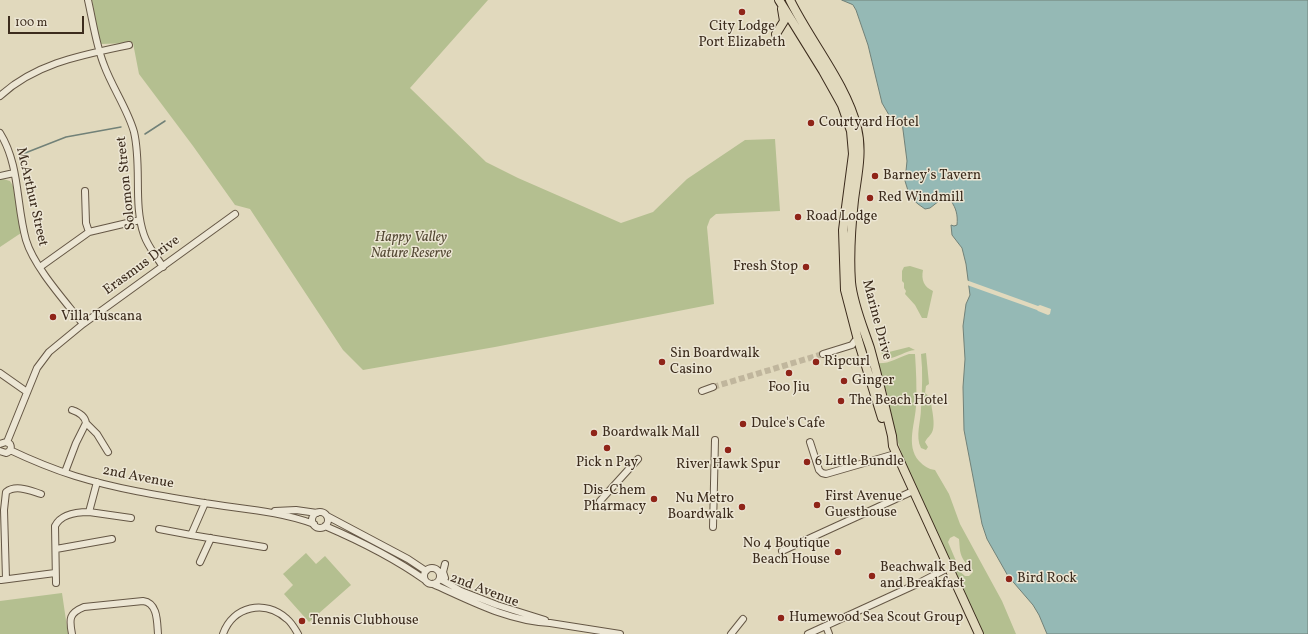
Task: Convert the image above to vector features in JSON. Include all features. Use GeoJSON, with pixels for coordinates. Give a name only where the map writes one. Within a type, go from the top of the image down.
{"type":"FeatureCollection","features":[{"type":"Feature","properties":{"kind":"main road"},"geometry":{"type":"LineString","coordinates":[[790,0],[797,22]]}},
{"type":"Feature","properties":{"kind":"main road"},"geometry":{"type":"LineString","coordinates":[[780,3],[797,22]]}},
{"type":"Feature","properties":{"kind":"main road"},"geometry":{"type":"LineString","coordinates":[[776,34],[784,21],[780,3]]}},
{"type":"Feature","properties":{"kind":"main road","name":"Marine Drive"},"geometry":{"type":"LineString","coordinates":[[797,22],[838,96],[852,131],[853,154],[845,211],[843,244],[845,290],[858,340],[888,438],[979,634]]}},
{"type":"Feature","properties":{"kind":"main road","name":"Marine Drive"},"geometry":{"type":"LineString","coordinates":[[797,22],[839,86],[852,110],[857,129],[860,159],[850,244],[851,281],[853,294],[870,349],[888,418],[894,450]]}},
{"type":"Feature","properties":{"kind":"street","name":"Solomon Street"},"geometry":{"type":"LineString","coordinates":[[88,0],[99,52],[104,67],[134,130],[139,161],[140,220],[145,238],[163,266]]}},
{"type":"Feature","properties":{"kind":"street"},"geometry":{"type":"LineString","coordinates":[[0,96],[34,71],[66,60],[128,45]]}},
{"type":"Feature","properties":{"kind":"street","name":"McArthur Street"},"geometry":{"type":"LineString","coordinates":[[0,133],[8,148],[26,239],[31,253],[83,324]]}},
{"type":"Feature","properties":{"kind":"street"},"geometry":{"type":"LineString","coordinates":[[0,176],[14,173]]}},
{"type":"Feature","properties":{"kind":"street"},"geometry":{"type":"LineString","coordinates":[[85,191],[86,222],[89,232]]}},
{"type":"Feature","properties":{"kind":"street","name":"Erasmus Drive"},"geometry":{"type":"LineString","coordinates":[[7,442],[27,392],[43,359],[57,344],[235,214]]}},
{"type":"Feature","properties":{"kind":"street"},"geometry":{"type":"LineString","coordinates":[[40,267],[89,232],[140,220]]}},
{"type":"Feature","properties":{"kind":"street"},"geometry":{"type":"LineString","coordinates":[[823,354],[852,345],[858,340]]}},
{"type":"Feature","properties":{"kind":"street"},"geometry":{"type":"LineString","coordinates":[[0,373],[27,392]]}},
{"type":"Feature","properties":{"kind":"street"},"geometry":{"type":"LineString","coordinates":[[702,391],[714,388]]}},
{"type":"Feature","properties":{"kind":"street"},"geometry":{"type":"LineString","coordinates":[[72,410],[86,420],[86,423],[97,434],[108,452]]}},
{"type":"Feature","properties":{"kind":"street"},"geometry":{"type":"LineString","coordinates":[[65,472],[76,443],[86,423]]}},
{"type":"Feature","properties":{"kind":"street"},"geometry":{"type":"LineString","coordinates":[[713,527],[715,440]]}},
{"type":"Feature","properties":{"kind":"street"},"geometry":{"type":"LineString","coordinates":[[0,444],[7,442],[10,446],[10,450],[6,454],[1,454]]}},
{"type":"Feature","properties":{"kind":"street"},"geometry":{"type":"LineString","coordinates":[[810,442],[819,470],[826,474],[894,450]]}},
{"type":"Feature","properties":{"kind":"street","name":"2nd Avenue"},"geometry":{"type":"LineString","coordinates":[[10,450],[65,472],[119,488],[295,517],[314,524],[319,528],[326,526],[359,540],[407,567],[429,583],[473,603],[540,618],[550,623],[620,634]]}},
{"type":"Feature","properties":{"kind":"street"},"geometry":{"type":"LineString","coordinates":[[600,501],[638,459]]}},
{"type":"Feature","properties":{"kind":"street"},"geometry":{"type":"LineString","coordinates":[[89,512],[97,482]]}},
{"type":"Feature","properties":{"kind":"street"},"geometry":{"type":"LineString","coordinates":[[41,494],[25,489],[14,489],[6,492],[4,510],[4,580],[56,573]]}},
{"type":"Feature","properties":{"kind":"street"},"geometry":{"type":"LineString","coordinates":[[782,552],[913,491]]}},
{"type":"Feature","properties":{"kind":"street"},"geometry":{"type":"LineString","coordinates":[[191,535],[205,503]]}},
{"type":"Feature","properties":{"kind":"street","name":"2nd Avenue"},"geometry":{"type":"LineString","coordinates":[[266,512],[296,510],[323,512],[327,516],[408,559],[426,571],[431,568],[436,569],[439,572],[440,579]]}},
{"type":"Feature","properties":{"kind":"street"},"geometry":{"type":"LineString","coordinates":[[56,583],[55,526],[58,521],[71,514],[81,512],[131,518]]}},
{"type":"Feature","properties":{"kind":"street"},"geometry":{"type":"LineString","coordinates":[[314,524],[313,518],[317,512]]}},
{"type":"Feature","properties":{"kind":"street"},"geometry":{"type":"LineString","coordinates":[[326,526],[328,522],[327,516]]}},
{"type":"Feature","properties":{"kind":"street"},"geometry":{"type":"LineString","coordinates":[[159,529],[264,547]]}},
{"type":"Feature","properties":{"kind":"street"},"geometry":{"type":"LineString","coordinates":[[200,562],[211,538]]}},
{"type":"Feature","properties":{"kind":"street"},"geometry":{"type":"LineString","coordinates":[[56,549],[112,539]]}},
{"type":"Feature","properties":{"kind":"street"},"geometry":{"type":"LineString","coordinates":[[445,564],[443,572],[446,579],[461,591]]}},
{"type":"Feature","properties":{"kind":"street"},"geometry":{"type":"LineString","coordinates":[[808,634],[948,568]]}},
{"type":"Feature","properties":{"kind":"street"},"geometry":{"type":"LineString","coordinates":[[425,580],[424,577],[426,571]]}},
{"type":"Feature","properties":{"kind":"street","name":"2nd Avenue"},"geometry":{"type":"LineString","coordinates":[[440,579],[461,591],[502,610]]}},
{"type":"Feature","properties":{"kind":"street","name":"2nd Avenue"},"geometry":{"type":"LineString","coordinates":[[433,584],[440,579]]}},
{"type":"Feature","properties":{"kind":"street"},"geometry":{"type":"LineString","coordinates":[[72,634],[70,624],[71,618],[77,610],[84,607],[143,601],[148,602],[154,610],[158,634]]}},
{"type":"Feature","properties":{"kind":"street"},"geometry":{"type":"LineString","coordinates":[[224,634],[229,623],[237,614],[252,608],[271,610],[282,615],[291,622],[298,634]]}},
{"type":"Feature","properties":{"kind":"street"},"geometry":{"type":"LineString","coordinates":[[731,634],[743,619]]}},
{"type":"Feature","properties":{"kind":"street"},"geometry":{"type":"LineString","coordinates":[[826,626],[829,634]]}},
{"type":"Feature","properties":{"kind":"green space","name":"Happy Valley Nature Reserve"},"geometry":{"type":"Polygon","coordinates":[[[92,0],[488,0],[410,88],[486,162],[518,178],[621,223],[653,212],[687,179],[745,140],[775,139],[780,211],[716,214],[710,219],[707,227],[714,304],[495,347],[363,370],[343,350],[250,209],[235,205],[139,74],[133,43],[100,44],[92,0]]]}},
{"type":"Feature","properties":{"kind":"green space"},"geometry":{"type":"Polygon","coordinates":[[[3,179],[10,181],[13,186],[21,233],[0,247],[0,180],[3,179]]]}},
{"type":"Feature","properties":{"kind":"green space"},"geometry":{"type":"Polygon","coordinates":[[[910,266],[923,270],[922,277],[924,283],[933,291],[927,318],[922,318],[915,305],[905,294],[906,291],[902,281],[902,271],[904,267],[910,266]]]}},
{"type":"Feature","properties":{"kind":"green space"},"geometry":{"type":"Polygon","coordinates":[[[909,347],[915,350],[891,358],[887,358],[881,352],[889,352],[909,347]]]}},
{"type":"Feature","properties":{"kind":"green space"},"geometry":{"type":"Polygon","coordinates":[[[926,353],[929,384],[926,386],[925,393],[930,397],[934,427],[933,431],[925,442],[928,447],[926,450],[921,448],[918,434],[922,388],[921,354],[926,353]]]}},
{"type":"Feature","properties":{"kind":"green space"},"geometry":{"type":"Polygon","coordinates":[[[909,354],[915,354],[916,411],[912,441],[915,455],[924,466],[935,470],[949,494],[960,524],[1002,601],[1016,634],[983,634],[956,577],[956,572],[958,570],[965,576],[969,576],[973,572],[972,568],[965,562],[962,556],[959,539],[954,536],[950,538],[948,542],[956,561],[956,564],[951,566],[903,458],[889,414],[889,401],[886,390],[874,363],[888,362],[909,354]]]}},
{"type":"Feature","properties":{"kind":"green space"},"geometry":{"type":"Polygon","coordinates":[[[306,553],[316,564],[325,556],[351,585],[309,622],[284,594],[293,585],[283,574],[306,553]]]}},
{"type":"Feature","properties":{"kind":"green space"},"geometry":{"type":"Polygon","coordinates":[[[62,593],[68,634],[0,634],[0,601],[62,593]]]}},
{"type":"Feature","properties":{"kind":"water"},"geometry":{"type":"Polygon","coordinates":[[[842,0],[1308,0],[1308,634],[1047,634],[1033,605],[1008,576],[987,539],[982,524],[964,430],[963,387],[965,359],[963,326],[966,304],[970,295],[966,264],[962,248],[952,235],[951,225],[957,225],[957,215],[951,201],[939,201],[930,208],[925,209],[910,197],[905,181],[907,161],[902,122],[889,115],[882,103],[868,45],[856,10],[853,5],[842,0]]]}},
{"type":"Feature","properties":{"kind":"pier"},"geometry":{"type":"Polygon","coordinates":[[[966,280],[1038,306],[1040,305],[1051,309],[1050,314],[1048,315],[967,285],[966,280]]]}},
{"type":"Feature","properties":{"kind":"waterway"},"geometry":{"type":"LineString","coordinates":[[145,134],[165,121]]}},
{"type":"Feature","properties":{"kind":"waterway"},"geometry":{"type":"LineString","coordinates":[[20,155],[66,137],[121,127]]}},
{"type":"Feature","properties":{"kind":"tunnel"},"geometry":{"type":"LineString","coordinates":[[713,387],[823,354]]}},
{"type":"Feature","properties":{"kind":"place","name":"City Lodge Port Elizabeth"},"geometry":{"type":"Point","coordinates":[742,12]}},
{"type":"Feature","properties":{"kind":"place","name":"Courtyard Hotel"},"geometry":{"type":"Point","coordinates":[811,123]}},
{"type":"Feature","properties":{"kind":"place","name":"Barney’s Tavern"},"geometry":{"type":"Point","coordinates":[875,176]}},
{"type":"Feature","properties":{"kind":"place","name":"Red Windmill"},"geometry":{"type":"Point","coordinates":[870,198]}},
{"type":"Feature","properties":{"kind":"place","name":"Road Lodge"},"geometry":{"type":"Point","coordinates":[798,217]}},
{"type":"Feature","properties":{"kind":"place","name":"Fresh Stop"},"geometry":{"type":"Point","coordinates":[806,267]}},
{"type":"Feature","properties":{"kind":"place","name":"Villa Tuscana"},"geometry":{"type":"Point","coordinates":[53,317]}},
{"type":"Feature","properties":{"kind":"place","name":"Sin Boardwalk Casino"},"geometry":{"type":"Point","coordinates":[662,362]}},
{"type":"Feature","properties":{"kind":"place","name":"Ripcurl"},"geometry":{"type":"Point","coordinates":[816,362]}},
{"type":"Feature","properties":{"kind":"place","name":"Foo Jiu"},"geometry":{"type":"Point","coordinates":[789,373]}},
{"type":"Feature","properties":{"kind":"place","name":"Ginger"},"geometry":{"type":"Point","coordinates":[844,381]}},
{"type":"Feature","properties":{"kind":"place","name":"The Beach Hotel"},"geometry":{"type":"Point","coordinates":[841,401]}},
{"type":"Feature","properties":{"kind":"place","name":"Dulce's Cafe"},"geometry":{"type":"Point","coordinates":[743,424]}},
{"type":"Feature","properties":{"kind":"place","name":"Boardwalk Mall"},"geometry":{"type":"Point","coordinates":[594,433]}},
{"type":"Feature","properties":{"kind":"place","name":"Pick n Pay"},"geometry":{"type":"Point","coordinates":[607,448]}},
{"type":"Feature","properties":{"kind":"place","name":"River Hawk Spur"},"geometry":{"type":"Point","coordinates":[728,450]}},
{"type":"Feature","properties":{"kind":"place","name":"6 Little Bundle"},"geometry":{"type":"Point","coordinates":[807,462]}},
{"type":"Feature","properties":{"kind":"place","name":"Dis-Chem Pharmacy"},"geometry":{"type":"Point","coordinates":[654,499]}},
{"type":"Feature","properties":{"kind":"place","name":"First Avenue Guesthouse"},"geometry":{"type":"Point","coordinates":[817,505]}},
{"type":"Feature","properties":{"kind":"place","name":"Nu Metro Boardwalk"},"geometry":{"type":"Point","coordinates":[742,507]}},
{"type":"Feature","properties":{"kind":"place","name":"No 4 Boutique Beach House"},"geometry":{"type":"Point","coordinates":[838,552]}},
{"type":"Feature","properties":{"kind":"place","name":"Beachwalk Bed and Breakfast"},"geometry":{"type":"Point","coordinates":[872,576]}},
{"type":"Feature","properties":{"kind":"place","name":"Bird Rock"},"geometry":{"type":"Point","coordinates":[1009,579]}},
{"type":"Feature","properties":{"kind":"place","name":"Humewood Sea Scout Group"},"geometry":{"type":"Point","coordinates":[781,618]}},
{"type":"Feature","properties":{"kind":"place","name":"Tennis Clubhouse"},"geometry":{"type":"Point","coordinates":[302,621]}}]}
